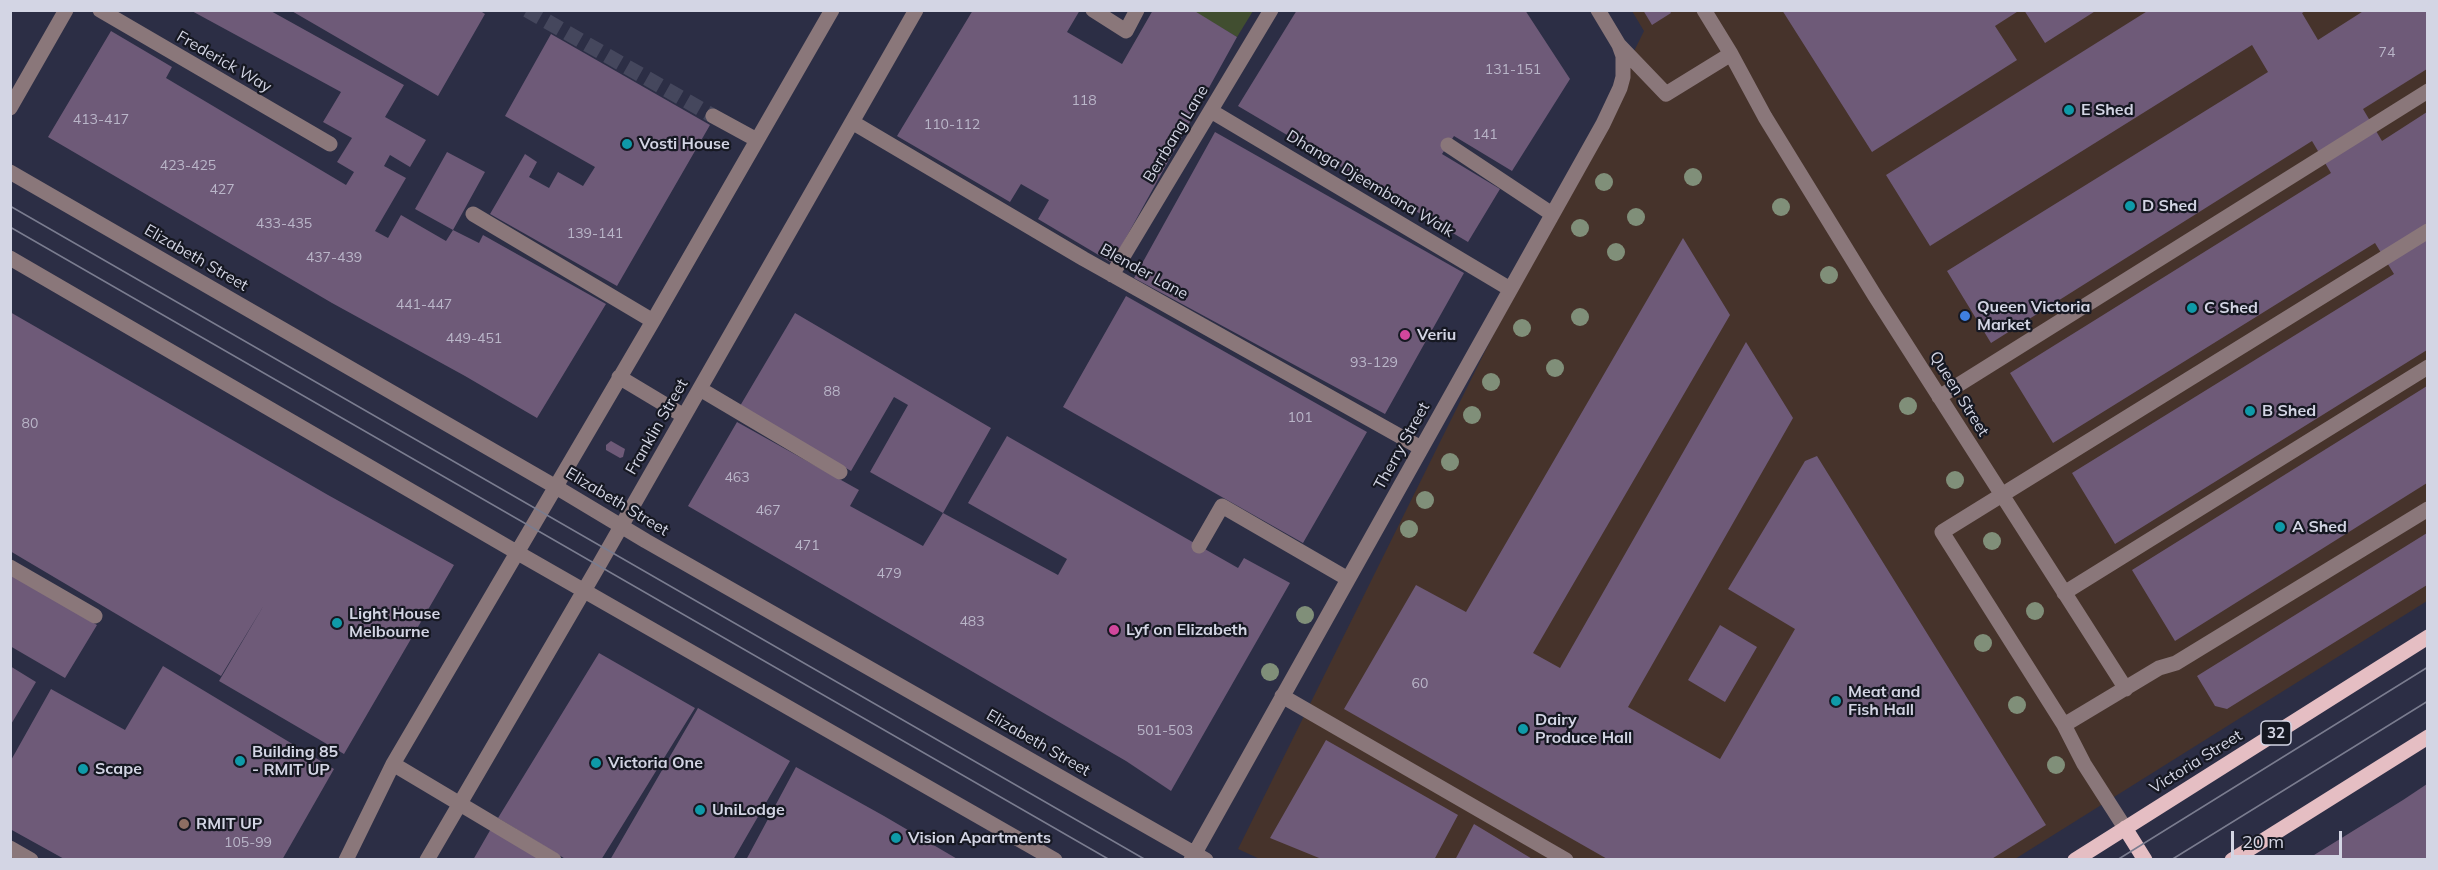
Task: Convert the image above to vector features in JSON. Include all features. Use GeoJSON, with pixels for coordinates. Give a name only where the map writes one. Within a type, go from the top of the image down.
{"type":"FeatureCollection","features":[{"type":"Feature","properties":{"kind":"main road","name":"Victoria Street"},"geometry":{"type":"LineString","coordinates":[[2075,860],[2427,637]]}},
{"type":"Feature","properties":{"kind":"main road"},"geometry":{"type":"LineString","coordinates":[[2232,860],[2427,736]]}},
{"type":"Feature","properties":{"kind":"main road"},"geometry":{"type":"LineString","coordinates":[[2125,828],[2145,860]]}},
{"type":"Feature","properties":{"kind":"street"},"geometry":{"type":"LineString","coordinates":[[10,108],[66,10]]}},
{"type":"Feature","properties":{"kind":"street","name":"Frederick Way"},"geometry":{"type":"LineString","coordinates":[[100,10],[330,144]]}},
{"type":"Feature","properties":{"kind":"street"},"geometry":{"type":"LineString","coordinates":[[346,860],[393,764],[832,10]]}},
{"type":"Feature","properties":{"kind":"street","name":"Franklin Street"},"geometry":{"type":"LineString","coordinates":[[427,860],[916,10]]}},
{"type":"Feature","properties":{"kind":"street"},"geometry":{"type":"LineString","coordinates":[[1093,10],[1126,31],[1137,10]]}},
{"type":"Feature","properties":{"kind":"street","name":"Berrbang Lane"},"geometry":{"type":"LineString","coordinates":[[1112,275],[1271,10]]}},
{"type":"Feature","properties":{"kind":"street"},"geometry":{"type":"LineString","coordinates":[[1598,10],[1619,45],[1666,94],[1731,54]]}},
{"type":"Feature","properties":{"kind":"street","name":"Queen Street"},"geometry":{"type":"LineString","coordinates":[[1704,10],[1765,117],[1939,397],[2126,689]]}},
{"type":"Feature","properties":{"kind":"street","name":"Therry Street"},"geometry":{"type":"LineString","coordinates":[[1197,858],[1282,696],[1603,124],[1620,88],[1624,67],[1619,45]]}},
{"type":"Feature","properties":{"kind":"street"},"geometry":{"type":"LineString","coordinates":[[1939,397],[2427,91]]}},
{"type":"Feature","properties":{"kind":"street","name":"Dhanga Djeembana Walk"},"geometry":{"type":"LineString","coordinates":[[1211,111],[1510,289]]}},
{"type":"Feature","properties":{"kind":"street"},"geometry":{"type":"LineString","coordinates":[[713,116],[758,140]]}},
{"type":"Feature","properties":{"kind":"street","name":"Blender Lane"},"geometry":{"type":"LineString","coordinates":[[852,122],[1084,259],[1422,448]]}},
{"type":"Feature","properties":{"kind":"street"},"geometry":{"type":"LineString","coordinates":[[1448,145],[1552,214]]}},
{"type":"Feature","properties":{"kind":"street","name":"Elizabeth Street"},"geometry":{"type":"LineString","coordinates":[[10,172],[1197,858]]}},
{"type":"Feature","properties":{"kind":"street"},"geometry":{"type":"LineString","coordinates":[[473,213],[653,321]]}},
{"type":"Feature","properties":{"kind":"street"},"geometry":{"type":"LineString","coordinates":[[2125,828],[1942,532],[2427,231]]}},
{"type":"Feature","properties":{"kind":"street"},"geometry":{"type":"LineString","coordinates":[[10,258],[1055,860]]}},
{"type":"Feature","properties":{"kind":"street"},"geometry":{"type":"LineString","coordinates":[[2064,592],[2427,368]]}},
{"type":"Feature","properties":{"kind":"street"},"geometry":{"type":"LineString","coordinates":[[619,378],[684,416]]}},
{"type":"Feature","properties":{"kind":"street"},"geometry":{"type":"LineString","coordinates":[[700,389],[840,472]]}},
{"type":"Feature","properties":{"kind":"street"},"geometry":{"type":"LineString","coordinates":[[1199,546],[1222,506],[1348,579]]}},
{"type":"Feature","properties":{"kind":"street"},"geometry":{"type":"LineString","coordinates":[[2064,726],[2159,668],[2176,663],[2427,509]]}},
{"type":"Feature","properties":{"kind":"street"},"geometry":{"type":"LineString","coordinates":[[10,567],[94,616]]}},
{"type":"Feature","properties":{"kind":"street"},"geometry":{"type":"LineString","coordinates":[[1282,696],[1566,860]]}},
{"type":"Feature","properties":{"kind":"street"},"geometry":{"type":"LineString","coordinates":[[393,764],[554,860]]}},
{"type":"Feature","properties":{"kind":"street"},"geometry":{"type":"LineString","coordinates":[[10,848],[31,860]]}},
{"type":"Feature","properties":{"kind":"shaded area","name":"Queen Victoria Market"},"geometry":{"type":"Polygon","coordinates":[[[1632,11],[2427,11],[2427,601],[2015,859],[1262,860],[1238,849],[1644,31],[1632,11]]]}},
{"type":"Feature","properties":{"kind":"green space"},"geometry":{"type":"Polygon","coordinates":[[[1193,11],[1253,11],[1237,37],[1193,11]]]}},
{"type":"Feature","properties":{"kind":"building"},"geometry":{"type":"Polygon","coordinates":[[[190,10],[269,10],[404,85],[385,117],[426,140],[410,167],[390,155],[384,166],[406,178],[375,231],[388,238],[401,215],[446,241],[453,230],[479,243],[483,235],[606,304],[537,418],[332,303],[48,137],[111,31],[172,67],[166,78],[346,185],[354,172],[337,162],[352,138],[323,122],[341,92],[190,10]]]}},
{"type":"Feature","properties":{"kind":"building"},"geometry":{"type":"Polygon","coordinates":[[[290,10],[479,10],[485,14],[438,96],[290,10]]]}},
{"type":"Feature","properties":{"kind":"building"},"geometry":{"type":"Polygon","coordinates":[[[973,10],[1080,10],[1067,32],[1122,64],[1153,10],[1193,10],[1237,37],[1112,263],[1038,219],[1049,200],[1021,184],[1010,202],[897,136],[973,10]]]}},
{"type":"Feature","properties":{"kind":"building"},"geometry":{"type":"Polygon","coordinates":[[[1297,10],[1525,10],[1570,79],[1512,171],[1454,136],[1442,154],[1500,189],[1468,242],[1238,106],[1297,10]]]}},
{"type":"Feature","properties":{"kind":"building"},"geometry":{"type":"Polygon","coordinates":[[[1643,10],[1669,10],[1671,13],[1652,25],[1643,10]]]}},
{"type":"Feature","properties":{"kind":"building"},"geometry":{"type":"Polygon","coordinates":[[[1782,10],[2020,10],[1995,26],[2017,60],[1872,152],[1782,10]]]}},
{"type":"Feature","properties":{"kind":"building"},"geometry":{"type":"Polygon","coordinates":[[[2024,10],[2097,10],[2045,43],[2024,10]]]}},
{"type":"Feature","properties":{"kind":"building"},"geometry":{"type":"Polygon","coordinates":[[[2149,10],[2307,10],[2302,13],[2318,40],[2365,10],[2427,10],[2427,69],[2363,109],[2382,141],[2427,112],[2427,350],[2115,544],[2072,473],[2394,274],[2375,243],[2053,443],[2010,373],[2331,173],[2312,141],[1991,343],[1947,271],[2268,72],[2252,45],[1930,246],[1886,175],[2149,10]]]}},
{"type":"Feature","properties":{"kind":"building","name":"Vosti House"},"geometry":{"type":"Polygon","coordinates":[[[551,34],[710,125],[617,286],[490,214],[525,154],[537,162],[529,177],[549,188],[558,172],[583,186],[595,167],[505,116],[551,34]]]}},
{"type":"Feature","properties":{"kind":"building"},"geometry":{"type":"Polygon","coordinates":[[[1215,132],[1464,273],[1385,414],[1134,278],[1215,132]]]}},
{"type":"Feature","properties":{"kind":"building"},"geometry":{"type":"Polygon","coordinates":[[[447,152],[485,172],[453,230],[415,209],[447,152]]]}},
{"type":"Feature","properties":{"kind":"building"},"geometry":{"type":"Polygon","coordinates":[[[1683,238],[1730,315],[1533,653],[1560,668],[1746,342],[1793,418],[1628,707],[1720,759],[1795,629],[1728,589],[1805,461],[1817,456],[2046,825],[1990,860],[1609,860],[1344,709],[1416,585],[1466,612],[1683,238]]]}},
{"type":"Feature","properties":{"kind":"building"},"geometry":{"type":"Polygon","coordinates":[[[1126,296],[1367,432],[1303,543],[1063,407],[1126,296]]]}},
{"type":"Feature","properties":{"kind":"building"},"geometry":{"type":"Polygon","coordinates":[[[10,312],[454,565],[344,754],[219,681],[264,605],[221,676],[10,551],[10,312]]]}},
{"type":"Feature","properties":{"kind":"building"},"geometry":{"type":"Polygon","coordinates":[[[795,313],[991,428],[943,513],[870,472],[908,405],[894,397],[851,471],[740,406],[795,313]]]}},
{"type":"Feature","properties":{"kind":"building","name":"A Shed"},"geometry":{"type":"Polygon","coordinates":[[[2427,386],[2427,483],[2175,641],[2132,570],[2427,386]]]}},
{"type":"Feature","properties":{"kind":"building"},"geometry":{"type":"Polygon","coordinates":[[[737,422],[859,490],[850,506],[923,546],[943,513],[1058,575],[1067,559],[968,503],[1007,436],[1238,568],[1244,558],[1290,583],[1171,791],[1126,761],[688,506],[737,422]]]}},
{"type":"Feature","properties":{"kind":"building"},"geometry":{"type":"Polygon","coordinates":[[[611,441],[625,449],[623,457],[620,458],[606,450],[606,445],[611,441]]]}},
{"type":"Feature","properties":{"kind":"building"},"geometry":{"type":"Polygon","coordinates":[[[2427,533],[2427,585],[2227,709],[2215,706],[2197,676],[2427,533]]]}},
{"type":"Feature","properties":{"kind":"building"},"geometry":{"type":"Polygon","coordinates":[[[10,574],[97,625],[65,678],[10,646],[10,574]]]}},
{"type":"Feature","properties":{"kind":"building"},"geometry":{"type":"Polygon","coordinates":[[[1720,625],[1757,647],[1725,702],[1688,680],[1720,625]]]}},
{"type":"Feature","properties":{"kind":"building","name":"Victoria One"},"geometry":{"type":"Polygon","coordinates":[[[599,653],[695,708],[601,860],[567,860],[498,818],[599,653]]]}},
{"type":"Feature","properties":{"kind":"building"},"geometry":{"type":"Polygon","coordinates":[[[10,666],[36,682],[10,726],[10,666]]]}},
{"type":"Feature","properties":{"kind":"building"},"geometry":{"type":"Polygon","coordinates":[[[163,666],[334,769],[282,860],[66,860],[10,829],[10,762],[51,689],[125,730],[163,666]]]}},
{"type":"Feature","properties":{"kind":"building","name":"UniLodge"},"geometry":{"type":"Polygon","coordinates":[[[698,708],[790,761],[733,860],[610,860],[698,708]]]}},
{"type":"Feature","properties":{"kind":"building"},"geometry":{"type":"Polygon","coordinates":[[[1326,740],[1458,815],[1434,860],[1324,860],[1270,838],[1326,740]]]}},
{"type":"Feature","properties":{"kind":"building"},"geometry":{"type":"Polygon","coordinates":[[[796,767],[884,816],[959,860],[746,860],[796,767]]]}},
{"type":"Feature","properties":{"kind":"building"},"geometry":{"type":"Polygon","coordinates":[[[2427,784],[2427,860],[2306,860],[2403,800],[2427,784]]]}},
{"type":"Feature","properties":{"kind":"building"},"geometry":{"type":"Polygon","coordinates":[[[1474,824],[1534,860],[1455,860],[1474,824]]]}},
{"type":"Feature","properties":{"kind":"building"},"geometry":{"type":"Polygon","coordinates":[[[492,827],[548,860],[473,860],[492,827]]]}},
{"type":"Feature","properties":{"kind":"tunnel"},"geometry":{"type":"LineString","coordinates":[[527,10],[713,116]]}},
{"type":"Feature","properties":{"kind":"tram line"},"geometry":{"type":"LineString","coordinates":[[10,206],[1146,860]]}},
{"type":"Feature","properties":{"kind":"tram line"},"geometry":{"type":"LineString","coordinates":[[10,227],[1110,860]]}},
{"type":"Feature","properties":{"kind":"tram line"},"geometry":{"type":"LineString","coordinates":[[2117,860],[2428,667]]}},
{"type":"Feature","properties":{"kind":"tram line"},"geometry":{"type":"LineString","coordinates":[[2171,860],[2428,701]]}},
{"type":"Feature","properties":{"kind":"place","name":"E Shed"},"geometry":{"type":"Point","coordinates":[2069,110]}},
{"type":"Feature","properties":{"kind":"place","name":"Vosti House"},"geometry":{"type":"Point","coordinates":[627,144]}},
{"type":"Feature","properties":{"kind":"place","name":"D Shed"},"geometry":{"type":"Point","coordinates":[2130,206]}},
{"type":"Feature","properties":{"kind":"place","name":"C Shed"},"geometry":{"type":"Point","coordinates":[2192,308]}},
{"type":"Feature","properties":{"kind":"place","name":"Queen Victoria Market"},"geometry":{"type":"Point","coordinates":[1965,316]}},
{"type":"Feature","properties":{"kind":"place","name":"Veriu"},"geometry":{"type":"Point","coordinates":[1405,335]}},
{"type":"Feature","properties":{"kind":"place","name":"B Shed"},"geometry":{"type":"Point","coordinates":[2250,411]}},
{"type":"Feature","properties":{"kind":"place","name":"A Shed"},"geometry":{"type":"Point","coordinates":[2280,527]}},
{"type":"Feature","properties":{"kind":"place","name":"Light House Melbourne"},"geometry":{"type":"Point","coordinates":[337,623]}},
{"type":"Feature","properties":{"kind":"place","name":"Lyf on Elizabeth"},"geometry":{"type":"Point","coordinates":[1114,630]}},
{"type":"Feature","properties":{"kind":"place","name":"Meat and Fish Hall"},"geometry":{"type":"Point","coordinates":[1836,701]}},
{"type":"Feature","properties":{"kind":"place","name":"Dairy Produce Hall"},"geometry":{"type":"Point","coordinates":[1523,729]}},
{"type":"Feature","properties":{"kind":"place","name":"Building 85 - RMIT UP"},"geometry":{"type":"Point","coordinates":[240,761]}},
{"type":"Feature","properties":{"kind":"place","name":"Victoria One"},"geometry":{"type":"Point","coordinates":[596,763]}},
{"type":"Feature","properties":{"kind":"place","name":"Scape"},"geometry":{"type":"Point","coordinates":[83,769]}},
{"type":"Feature","properties":{"kind":"place","name":"UniLodge"},"geometry":{"type":"Point","coordinates":[700,810]}},
{"type":"Feature","properties":{"kind":"place","name":"RMIT UP"},"geometry":{"type":"Point","coordinates":[184,824]}},
{"type":"Feature","properties":{"kind":"place","name":"Vision Apartments"},"geometry":{"type":"Point","coordinates":[896,838]}}]}
